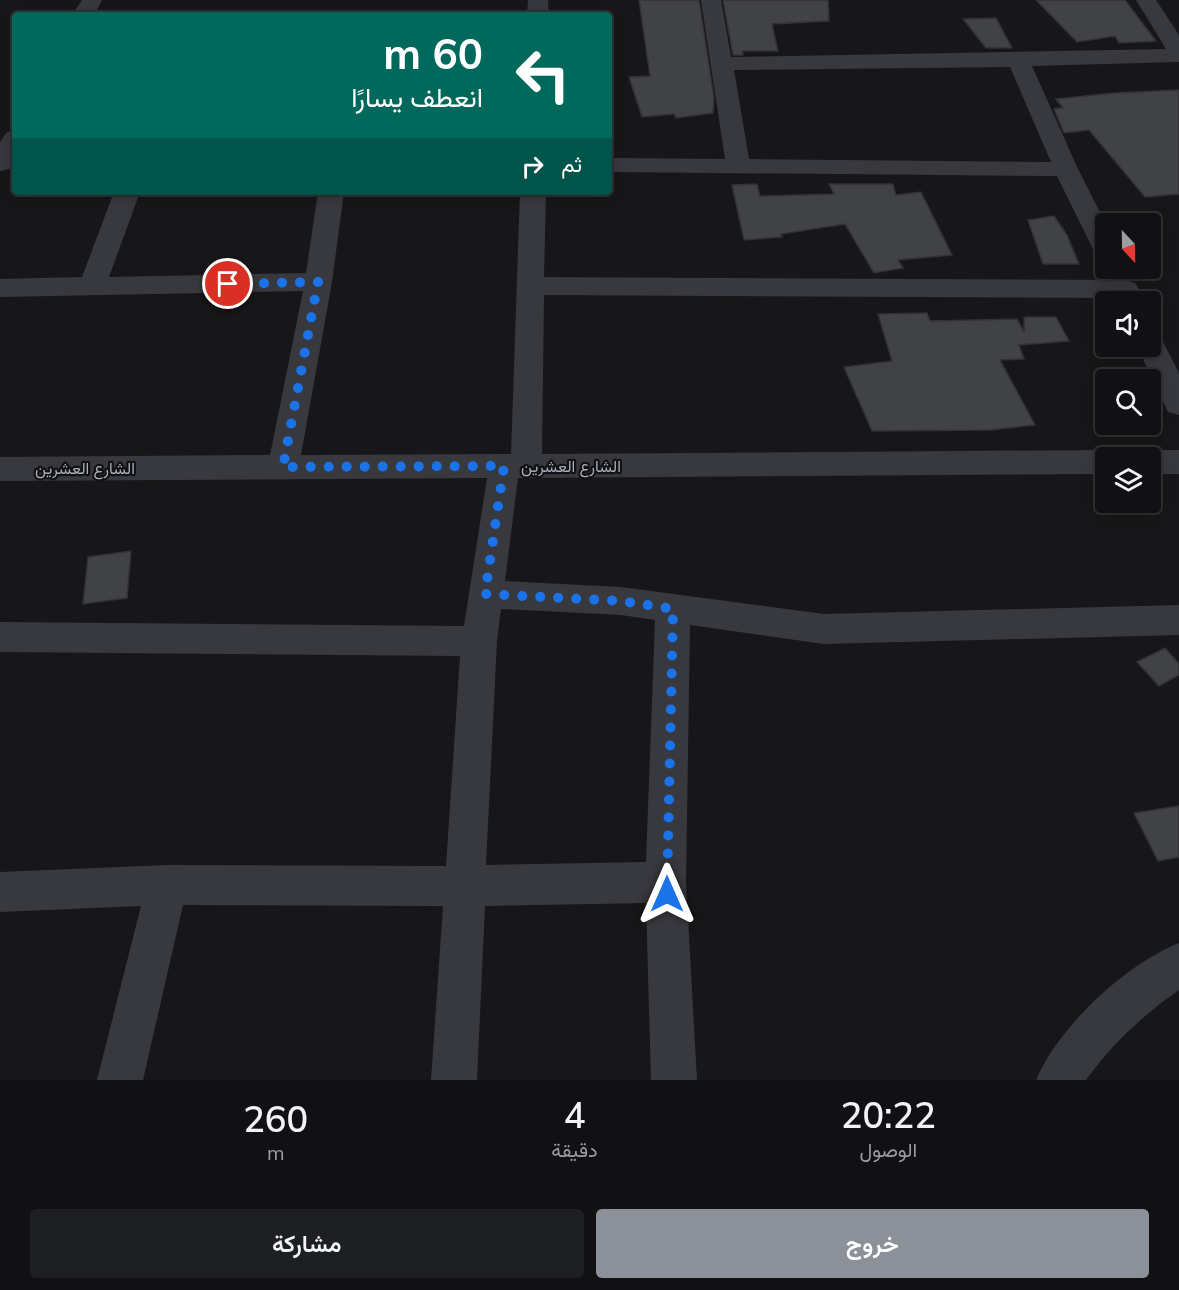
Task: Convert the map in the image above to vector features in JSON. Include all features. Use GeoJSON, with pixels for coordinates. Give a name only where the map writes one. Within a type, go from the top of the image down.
{"type":"FeatureCollection","features":[{"type":"Feature","properties":{"kind":"street"},"geometry":{"type":"LineString","coordinates":[[711,0],[738,164]]}},
{"type":"Feature","properties":{"kind":"street"},"geometry":{"type":"LineString","coordinates":[[723,64],[1018,60],[1179,54],[1146,0]]}},
{"type":"Feature","properties":{"kind":"street"},"geometry":{"type":"LineString","coordinates":[[1018,60],[1066,169],[1095,227]]}},
{"type":"Feature","properties":{"kind":"street"},"geometry":{"type":"LineString","coordinates":[[0,166],[12,143]]}},
{"type":"Feature","properties":{"kind":"street"},"geometry":{"type":"LineString","coordinates":[[612,165],[738,164],[1066,169]]}},
{"type":"Feature","properties":{"kind":"street"},"geometry":{"type":"LineString","coordinates":[[92,287],[126,195]]}},
{"type":"Feature","properties":{"kind":"street"},"geometry":{"type":"LineString","coordinates":[[283,467],[318,282],[331,195]]}},
{"type":"Feature","properties":{"kind":"street"},"geometry":{"type":"LineString","coordinates":[[454,1080],[463,886],[479,641],[485,594],[515,466],[530,286],[533,195]]}},
{"type":"Feature","properties":{"kind":"street"},"geometry":{"type":"LineString","coordinates":[[0,288],[318,282]]}},
{"type":"Feature","properties":{"kind":"street"},"geometry":{"type":"LineString","coordinates":[[530,286],[1124,286]]}},
{"type":"Feature","properties":{"kind":"street"},"geometry":{"type":"LineString","coordinates":[[1157,357],[1179,404]]}},
{"type":"Feature","properties":{"kind":"street","name":"الشارع العشرين"},"geometry":{"type":"LineString","coordinates":[[0,469],[1095,462]]}},
{"type":"Feature","properties":{"kind":"street"},"geometry":{"type":"LineString","coordinates":[[1161,462],[1179,462]]}},
{"type":"Feature","properties":{"kind":"street"},"geometry":{"type":"LineString","coordinates":[[485,594],[621,601],[824,629],[1179,620]]}},
{"type":"Feature","properties":{"kind":"street"},"geometry":{"type":"LineString","coordinates":[[673,609],[666,882],[674,1080]]}},
{"type":"Feature","properties":{"kind":"street"},"geometry":{"type":"LineString","coordinates":[[0,637],[479,641]]}},
{"type":"Feature","properties":{"kind":"street"},"geometry":{"type":"LineString","coordinates":[[5,899],[167,885],[463,886],[666,882]]}},
{"type":"Feature","properties":{"kind":"street"},"geometry":{"type":"LineString","coordinates":[[120,1080],[167,885]]}},
{"type":"Feature","properties":{"kind":"street"},"geometry":{"type":"LineString","coordinates":[[1059,1080],[1087,1041],[1102,1026],[1132,997],[1179,964]]}},
{"type":"Feature","properties":{"kind":"building"},"geometry":{"type":"Polygon","coordinates":[[[639,0],[699,0],[714,98],[713,113],[676,118],[674,114],[642,117],[629,77],[650,76],[639,0]]]}},
{"type":"Feature","properties":{"kind":"building"},"geometry":{"type":"Polygon","coordinates":[[[723,0],[828,0],[829,21],[772,24],[778,51],[742,51],[743,55],[733,55],[723,0]]]}},
{"type":"Feature","properties":{"kind":"building"},"geometry":{"type":"Polygon","coordinates":[[[1036,0],[1125,0],[1156,41],[1119,43],[1115,36],[1077,42],[1036,0]]]}},
{"type":"Feature","properties":{"kind":"building"},"geometry":{"type":"Polygon","coordinates":[[[996,18],[1012,48],[986,48],[963,19],[996,18]]]}},
{"type":"Feature","properties":{"kind":"building"},"geometry":{"type":"Polygon","coordinates":[[[1179,90],[1179,194],[1145,197],[1089,130],[1064,133],[1054,109],[1063,108],[1056,99],[1179,90]]]}},
{"type":"Feature","properties":{"kind":"building"},"geometry":{"type":"Polygon","coordinates":[[[757,184],[760,196],[834,194],[829,184],[893,184],[896,195],[921,192],[952,255],[898,260],[903,268],[874,273],[845,224],[781,234],[782,237],[744,240],[732,185],[757,184]]]}},
{"type":"Feature","properties":{"kind":"building"},"geometry":{"type":"Polygon","coordinates":[[[1054,216],[1067,235],[1079,264],[1043,264],[1028,220],[1054,216]]]}},
{"type":"Feature","properties":{"kind":"building"},"geometry":{"type":"Polygon","coordinates":[[[927,313],[930,321],[1017,319],[1024,332],[1024,317],[1056,317],[1069,341],[1019,345],[1024,359],[1000,360],[1035,425],[990,430],[872,431],[844,367],[892,361],[878,314],[927,313]]]}},
{"type":"Feature","properties":{"kind":"building"},"geometry":{"type":"Polygon","coordinates":[[[131,551],[127,598],[83,604],[88,557],[131,551]]]}},
{"type":"Feature","properties":{"kind":"building"},"geometry":{"type":"Polygon","coordinates":[[[1165,648],[1179,664],[1179,675],[1159,686],[1137,662],[1165,648]]]}},
{"type":"Feature","properties":{"kind":"building"},"geometry":{"type":"Polygon","coordinates":[[[1179,806],[1179,857],[1158,861],[1134,813],[1179,806]]]}},
{"type":"Feature","properties":{"kind":"route"},"geometry":{"type":"LineString","coordinates":[[228,284],[318,282],[283,467],[504,466],[485,594],[621,601],[673,609],[667,894]]}}]}
